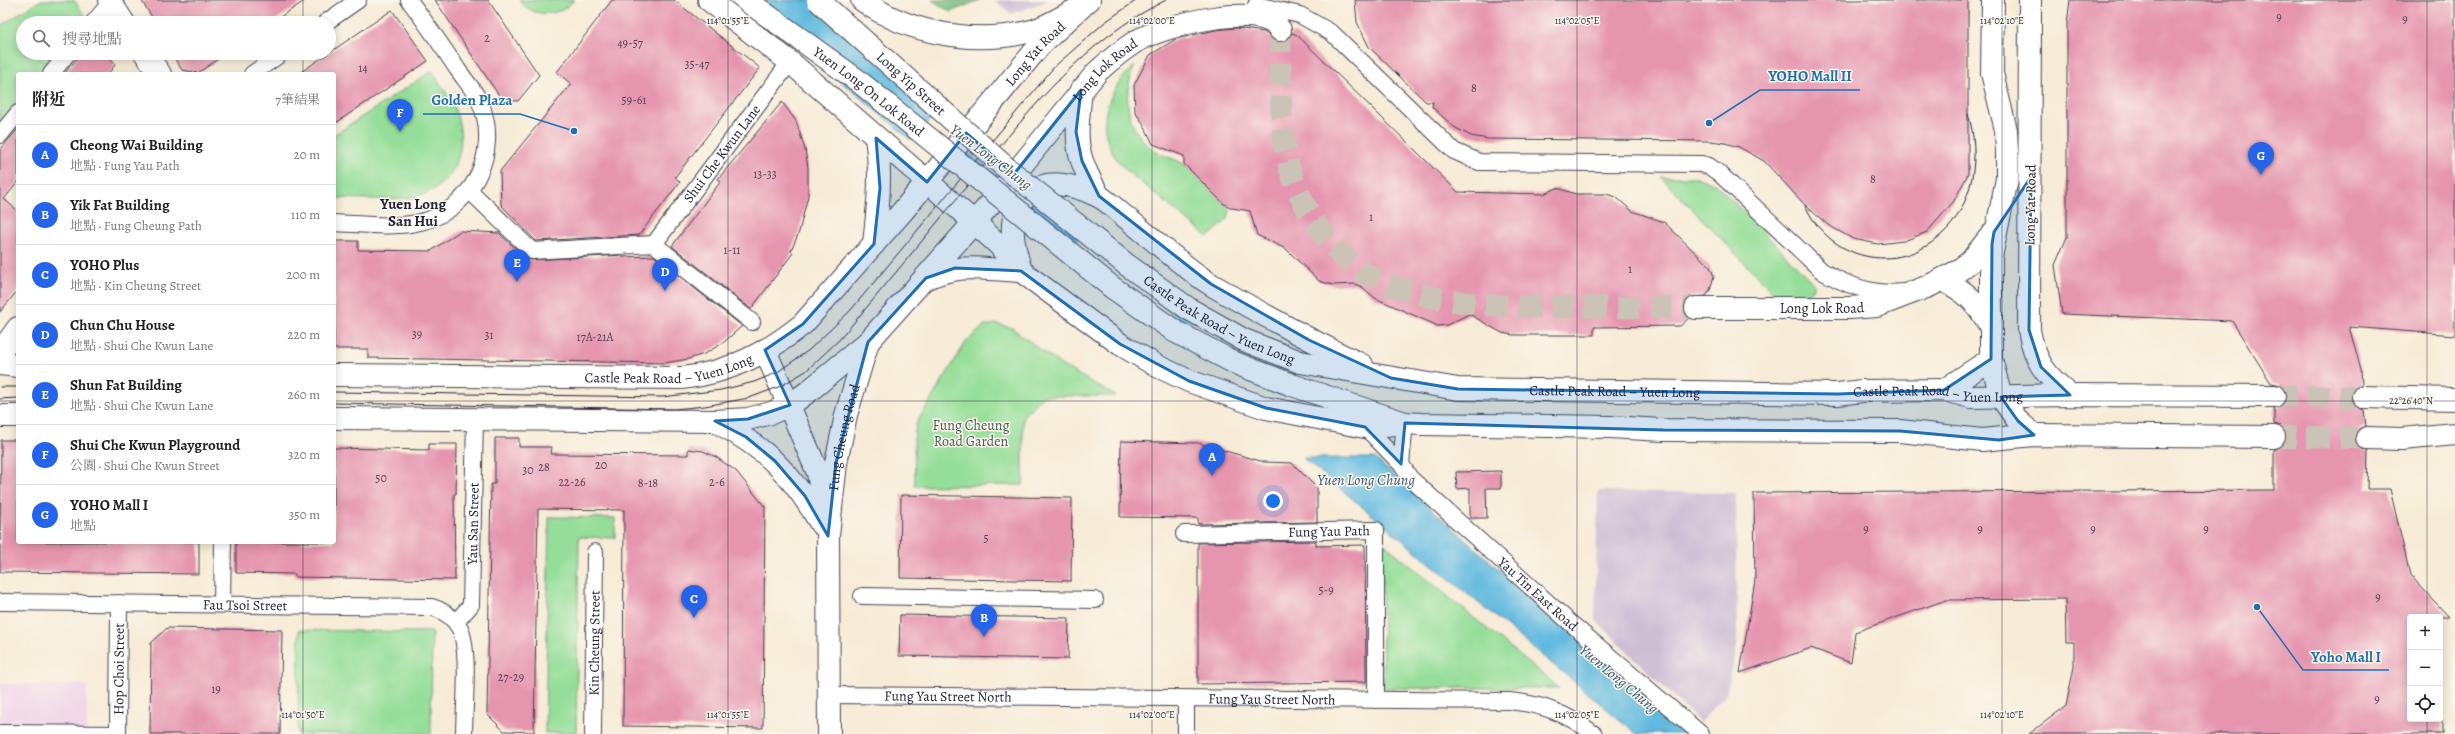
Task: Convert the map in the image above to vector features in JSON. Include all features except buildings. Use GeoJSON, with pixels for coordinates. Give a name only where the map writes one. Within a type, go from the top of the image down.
{"type":"FeatureCollection","features":[{"type":"Feature","properties":{"kind":"main road","name":"Yuen Long On Lok Road"},"geometry":{"type":"LineString","coordinates":[[709,0],[790,62],[928,182]]}},
{"type":"Feature","properties":{"kind":"main road","name":"Yuen Long On Lok Road"},"geometry":{"type":"LineString","coordinates":[[746,0],[857,80],[990,194]]}},
{"type":"Feature","properties":{"kind":"main road","name":"Long Yip Street"},"geometry":{"type":"LineString","coordinates":[[818,0],[1019,161]]}},
{"type":"Feature","properties":{"kind":"main road"},"geometry":{"type":"LineString","coordinates":[[862,0],[907,24],[939,32],[967,36],[1006,34],[1036,29],[1084,4]]}},
{"type":"Feature","properties":{"kind":"main road","name":"Long Yat Road"},"geometry":{"type":"LineString","coordinates":[[1993,0],[1992,73],[2006,130],[2007,152],[2007,179],[1994,232],[1991,257],[1991,359],[2001,397]]}},
{"type":"Feature","properties":{"kind":"main road","name":"Long Yat Road"},"geometry":{"type":"LineString","coordinates":[[2030,0],[2031,177],[2029,330],[2034,352],[2041,368],[2052,381],[2070,395]]}},
{"type":"Feature","properties":{"kind":"main road"},"geometry":{"type":"LineString","coordinates":[[109,1],[119,16]]}},
{"type":"Feature","properties":{"kind":"main road","name":"Long Yat Road"},"geometry":{"type":"LineString","coordinates":[[981,116],[1040,45],[1084,4]]}},
{"type":"Feature","properties":{"kind":"main road","name":"Long Lok Road"},"geometry":{"type":"LineString","coordinates":[[1019,161],[1097,72],[1115,56],[1136,42],[1183,18],[1240,4],[1256,4]]}},
{"type":"Feature","properties":{"kind":"main road"},"geometry":{"type":"LineString","coordinates":[[1256,4],[1272,15],[1280,30]]}},
{"type":"Feature","properties":{"kind":"main road"},"geometry":{"type":"LineString","coordinates":[[150,60],[159,72]]}},
{"type":"Feature","properties":{"kind":"main road"},"geometry":{"type":"LineString","coordinates":[[1081,90],[1077,145],[1088,177],[1099,196]]}},
{"type":"Feature","properties":{"kind":"main road","name":"Castle Peak Road – Yuen Long"},"geometry":{"type":"LineString","coordinates":[[336,375],[682,378],[716,373],[750,360],[803,324],[928,182],[981,116]]}},
{"type":"Feature","properties":{"kind":"main road"},"geometry":{"type":"LineString","coordinates":[[874,244],[881,170],[876,138]]}},
{"type":"Feature","properties":{"kind":"main road"},"geometry":{"type":"LineString","coordinates":[[336,418],[715,421],[748,419],[772,413],[790,405],[809,391],[868,342],[974,222],[990,194],[1019,161]]}},
{"type":"Feature","properties":{"kind":"main road","name":"Castle Peak Road – Yuen Long"},"geometry":{"type":"LineString","coordinates":[[1019,161],[1127,266],[1189,309],[1244,340],[1300,362],[1458,389],[1838,394],[1862,391],[1944,390],[1971,397],[2070,395],[2274,396]]}},
{"type":"Feature","properties":{"kind":"main road","name":"Long Lok Road"},"geometry":{"type":"LineString","coordinates":[[1696,308],[1863,308],[1890,302],[1914,290],[1942,280],[1971,261],[1994,232],[2031,177]]}},
{"type":"Feature","properties":{"kind":"main road","name":"Castle Peak Road – Yuen Long"},"geometry":{"type":"LineString","coordinates":[[928,182],[999,245],[1021,271],[1120,344],[1163,369],[1189,381],[1266,408],[1365,427],[1405,423],[1610,427],[1663,430],[1900,431],[1982,440],[2034,435],[2274,437]]}},
{"type":"Feature","properties":{"kind":"main road"},"geometry":{"type":"LineString","coordinates":[[926,278],[955,268],[976,267],[1021,271],[1012,231],[1014,215],[1020,202],[1032,191],[1045,185],[1061,184],[1076,186],[1099,196],[1211,284],[1309,340],[1391,378]]}},
{"type":"Feature","properties":{"kind":"main road","name":"Castle Peak Road – Yuen Long"},"geometry":{"type":"LineString","coordinates":[[990,194],[1113,288],[1176,332],[1235,363],[1292,385],[1405,423]]}},
{"type":"Feature","properties":{"kind":"main road"},"geometry":{"type":"LineString","coordinates":[[1942,280],[1958,287],[1972,298],[1982,311],[1990,326]]}},
{"type":"Feature","properties":{"kind":"main road"},"geometry":{"type":"LineString","coordinates":[[0,353],[16,331]]}},
{"type":"Feature","properties":{"kind":"main road","name":"Fung Cheung Road"},"geometry":{"type":"LineString","coordinates":[[829,734],[828,536],[836,463],[846,415],[868,342]]}},
{"type":"Feature","properties":{"kind":"main road","name":"Fung Cheung Road"},"geometry":{"type":"LineString","coordinates":[[765,350],[818,473],[828,536]]}},
{"type":"Feature","properties":{"kind":"main road"},"geometry":{"type":"LineString","coordinates":[[1944,390],[1991,359]]}},
{"type":"Feature","properties":{"kind":"main road"},"geometry":{"type":"LineString","coordinates":[[0,364],[16,366]]}},
{"type":"Feature","properties":{"kind":"main road"},"geometry":{"type":"LineString","coordinates":[[2403,397],[2455,393]]}},
{"type":"Feature","properties":{"kind":"main road"},"geometry":{"type":"LineString","coordinates":[[2001,397],[2018,421],[2034,435]]}},
{"type":"Feature","properties":{"kind":"main road"},"geometry":{"type":"LineString","coordinates":[[2363,397],[2403,397],[2455,400]]}},
{"type":"Feature","properties":{"kind":"main road"},"geometry":{"type":"LineString","coordinates":[[0,416],[16,416]]}},
{"type":"Feature","properties":{"kind":"main road"},"geometry":{"type":"LineString","coordinates":[[715,421],[746,437],[774,461],[805,496],[828,536]]}},
{"type":"Feature","properties":{"kind":"main road"},"geometry":{"type":"LineString","coordinates":[[2367,438],[2402,438],[2455,434]]}},
{"type":"Feature","properties":{"kind":"main road"},"geometry":{"type":"LineString","coordinates":[[2402,438],[2455,450]]}},
{"type":"Feature","properties":{"kind":"street"},"geometry":{"type":"LineString","coordinates":[[335,16],[358,0]]}},
{"type":"Feature","properties":{"kind":"street"},"geometry":{"type":"LineString","coordinates":[[336,223],[367,225],[416,223],[449,210],[469,190],[484,164],[488,142],[486,121],[479,101],[409,0]]}},
{"type":"Feature","properties":{"kind":"street"},"geometry":{"type":"LineString","coordinates":[[98,16],[109,1]]}},
{"type":"Feature","properties":{"kind":"street"},"geometry":{"type":"LineString","coordinates":[[1256,4],[1300,15],[1332,34],[1454,151],[1469,160],[1479,162],[1701,164],[1709,166],[1720,174],[1826,274],[1851,286],[1867,290],[1899,292],[1914,290]]}},
{"type":"Feature","properties":{"kind":"street"},"geometry":{"type":"LineString","coordinates":[[53,72],[62,60]]}},
{"type":"Feature","properties":{"kind":"street"},"geometry":{"type":"LineString","coordinates":[[255,72],[272,60]]}},
{"type":"Feature","properties":{"kind":"street","name":"Shui Che Kwun Lane"},"geometry":{"type":"LineString","coordinates":[[654,244],[790,62]]}},
{"type":"Feature","properties":{"kind":"street"},"geometry":{"type":"LineString","coordinates":[[0,135],[16,115]]}},
{"type":"Feature","properties":{"kind":"street"},"geometry":{"type":"LineString","coordinates":[[469,190],[532,251],[654,244],[752,322]]}},
{"type":"Feature","properties":{"kind":"street","name":"Yau San Street"},"geometry":{"type":"LineString","coordinates":[[456,622],[471,605],[475,419]]}},
{"type":"Feature","properties":{"kind":"street"},"geometry":{"type":"LineString","coordinates":[[1401,464],[1405,423]]}},
{"type":"Feature","properties":{"kind":"street","name":"Yau Tin East Road"},"geometry":{"type":"LineString","coordinates":[[1365,427],[1382,447],[1401,464],[1410,478],[1566,619],[1701,734]]}},
{"type":"Feature","properties":{"kind":"street","name":"Fung Yau Path"},"geometry":{"type":"LineString","coordinates":[[1184,534],[1376,530],[1376,700]]}},
{"type":"Feature","properties":{"kind":"street"},"geometry":{"type":"LineString","coordinates":[[222,604],[223,544]]}},
{"type":"Feature","properties":{"kind":"street","name":"Kin Cheung Street"},"geometry":{"type":"LineString","coordinates":[[593,734],[595,552]]}},
{"type":"Feature","properties":{"kind":"street"},"geometry":{"type":"LineString","coordinates":[[862,596],[1095,600]]}},
{"type":"Feature","properties":{"kind":"street","name":"Fau Tsoi Street"},"geometry":{"type":"LineString","coordinates":[[0,602],[422,606],[441,610],[456,622],[464,640],[464,734]]}},
{"type":"Feature","properties":{"kind":"street","name":"Hop Choi Street"},"geometry":{"type":"LineString","coordinates":[[118,734],[119,603]]}},
{"type":"Feature","properties":{"kind":"street","name":"Fung Yau Street North"},"geometry":{"type":"LineString","coordinates":[[828,695],[1509,701],[1547,708],[1565,715],[1594,734]]}},
{"type":"Feature","properties":{"kind":"street"},"geometry":{"type":"LineString","coordinates":[[1186,699],[1186,734]]}},
{"type":"Feature","properties":{"kind":"street"},"geometry":{"type":"LineString","coordinates":[[0,733],[118,734]]}},
{"type":"Feature","properties":{"kind":"highlighted area"},"geometry":{"type":"Polygon","coordinates":[[[1081,90],[1076,132],[1082,161],[1099,196],[1211,284],[1309,340],[1391,378],[1458,389],[1838,394],[1944,390],[1991,359],[1992,244],[1994,232],[2031,177],[2029,330],[2041,367],[2070,395],[2001,397],[2018,421],[2034,435],[1999,440],[1900,431],[1663,430],[1405,423],[1401,464],[1365,427],[1266,408],[1189,381],[1120,344],[1021,271],[968,267],[955,268],[926,278],[868,342],[836,463],[828,536],[805,496],[775,461],[746,437],[715,421],[748,419],[790,405],[765,350],[803,324],[874,244],[880,188],[876,138],[927,182],[966,133],[1014,174],[1081,90]]]}},
{"type":"Feature","properties":{"kind":"shaded area"},"geometry":{"type":"Polygon","coordinates":[[[995,0],[1049,0],[1011,14],[995,0]]]}},
{"type":"Feature","properties":{"kind":"shaded area"},"geometry":{"type":"Polygon","coordinates":[[[1598,491],[1736,493],[1737,646],[1727,692],[1700,723],[1595,619],[1598,491]]]}},
{"type":"Feature","properties":{"kind":"shaded area"},"geometry":{"type":"Polygon","coordinates":[[[0,684],[87,685],[86,734],[0,734],[0,684]]]}},
{"type":"Feature","properties":{"kind":"green space"},"geometry":{"type":"Polygon","coordinates":[[[41,0],[74,0],[85,16],[16,16],[16,60],[51,60],[41,72],[16,72],[16,102],[0,121],[0,26],[41,0]]]}},
{"type":"Feature","properties":{"kind":"green space"},"geometry":{"type":"Polygon","coordinates":[[[519,0],[574,0],[561,10],[546,14],[532,10],[519,0]]]}},
{"type":"Feature","properties":{"kind":"green space"},"geometry":{"type":"Polygon","coordinates":[[[932,0],[980,0],[950,12],[932,0]]]}},
{"type":"Feature","properties":{"kind":"green space"},"geometry":{"type":"Polygon","coordinates":[[[1135,65],[1128,89],[1128,101],[1129,113],[1139,135],[1157,152],[1187,166],[1215,193],[1230,211],[1228,219],[1208,237],[1126,170],[1115,157],[1108,143],[1105,130],[1105,116],[1109,102],[1115,89],[1135,65]]]}},
{"type":"Feature","properties":{"kind":"green space"},"geometry":{"type":"Polygon","coordinates":[[[432,71],[455,110],[461,140],[459,154],[454,167],[447,179],[436,188],[423,194],[398,199],[336,198],[336,134],[432,71]]]}},
{"type":"Feature","properties":{"kind":"green space"},"geometry":{"type":"Polygon","coordinates":[[[1661,177],[1696,177],[1717,185],[1813,283],[1813,289],[1809,293],[1798,296],[1784,295],[1773,292],[1661,177]]]}},
{"type":"Feature","properties":{"kind":"green space","name":"Fung Cheung Road Garden"},"geometry":{"type":"Polygon","coordinates":[[[997,324],[1012,328],[1061,365],[1116,396],[1043,396],[1023,416],[1023,485],[915,486],[914,439],[916,424],[966,342],[984,326],[997,324]]]}},
{"type":"Feature","properties":{"kind":"green space"},"geometry":{"type":"Polygon","coordinates":[[[549,517],[615,518],[615,538],[579,537],[576,733],[545,733],[549,517]]]}},
{"type":"Feature","properties":{"kind":"green space"},"geometry":{"type":"Polygon","coordinates":[[[1382,542],[1559,688],[1383,688],[1382,542]]]}},
{"type":"Feature","properties":{"kind":"green space"},"geometry":{"type":"Polygon","coordinates":[[[299,630],[432,632],[431,734],[298,734],[299,630]]]}},
{"type":"Feature","properties":{"kind":"water","name":"Yuen Long Chung"},"geometry":{"type":"Polygon","coordinates":[[[743,0],[817,0],[942,108],[911,140],[743,0]]]}},
{"type":"Feature","properties":{"kind":"water","name":"Yuen Long Chung"},"geometry":{"type":"Polygon","coordinates":[[[1303,458],[1375,458],[1561,625],[1692,734],[1637,734],[1303,458]]]}},
{"type":"Feature","properties":{"kind":"waterway","name":"Yuen Long Chung"},"geometry":{"type":"LineString","coordinates":[[965,154],[1076,238]]}},
{"type":"Feature","properties":{"kind":"waterway","name":"Yuen Long Chung"},"geometry":{"type":"LineString","coordinates":[[1169,308],[1189,323]]}},
{"type":"Feature","properties":{"kind":"tunnel"},"geometry":{"type":"LineString","coordinates":[[1280,30],[1281,115],[1285,149],[1294,182],[1310,215],[1321,231],[1345,259],[1359,270],[1398,288],[1422,295],[1472,303],[1523,307],[1696,308]]}},
{"type":"Feature","properties":{"kind":"tunnel"},"geometry":{"type":"LineString","coordinates":[[2274,396],[2363,397]]}},
{"type":"Feature","properties":{"kind":"tunnel"},"geometry":{"type":"LineString","coordinates":[[2274,437],[2367,438]]}},
{"type":"Feature","properties":{"kind":"tram line"},"geometry":{"type":"LineString","coordinates":[[336,392],[662,397],[721,390],[754,382],[776,373],[809,350],[850,311],[1054,67],[1105,22],[1137,0]]}},
{"type":"Feature","properties":{"kind":"tram line"},"geometry":{"type":"LineString","coordinates":[[336,403],[674,409],[705,406],[749,398],[781,386],[806,371],[840,339],[1019,124],[1062,77],[1109,35],[1136,17],[1166,0]]}},
{"type":"Feature","properties":{"kind":"tram line"},"geometry":{"type":"LineString","coordinates":[[1805,205],[1816,224],[1830,239],[1847,249],[1865,256],[1885,258],[1904,255],[1923,248],[1941,235],[1952,223],[1961,209],[1967,195],[1972,179],[1974,162],[1972,129],[1968,114]]}},
{"type":"Feature","properties":{"kind":"tram line"},"geometry":{"type":"LineString","coordinates":[[0,387],[16,387]]}},
{"type":"Feature","properties":{"kind":"tram line"},"geometry":{"type":"LineString","coordinates":[[0,399],[16,398]]}},
{"type":"Feature","properties":{"kind":"place","name":"YOHO Mall II"},"geometry":{"type":"Point","coordinates":[1709,123]}},
{"type":"Feature","properties":{"kind":"place","name":"Golden Plaza"},"geometry":{"type":"Point","coordinates":[574,131]}},
{"type":"Feature","properties":{"kind":"place","name":"Shui Che Kwun Playground"},"geometry":{"type":"Point","coordinates":[400,132]}},
{"type":"Feature","properties":{"kind":"place","name":"YOHO Mall I"},"geometry":{"type":"Point","coordinates":[2261,175]}},
{"type":"Feature","properties":{"kind":"place","name":"Shun Fat Building"},"geometry":{"type":"Point","coordinates":[517,282]}},
{"type":"Feature","properties":{"kind":"place","name":"Chun Chu House"},"geometry":{"type":"Point","coordinates":[665,291]}},
{"type":"Feature","properties":{"kind":"place","name":"Cheong Wai Building"},"geometry":{"type":"Point","coordinates":[1212,476]}},
{"type":"Feature","properties":{"kind":"place","name":"Yoho Mall I"},"geometry":{"type":"Point","coordinates":[2257,607]}},
{"type":"Feature","properties":{"kind":"place","name":"YOHO Plus"},"geometry":{"type":"Point","coordinates":[694,618]}},
{"type":"Feature","properties":{"kind":"place","name":"Yik Fat Building"},"geometry":{"type":"Point","coordinates":[984,637]}},
{"type":"Feature","properties":{"kind":"district","name":"Yuen Long San Hui"},"geometry":{"type":"Point","coordinates":[413,212]}}]}
